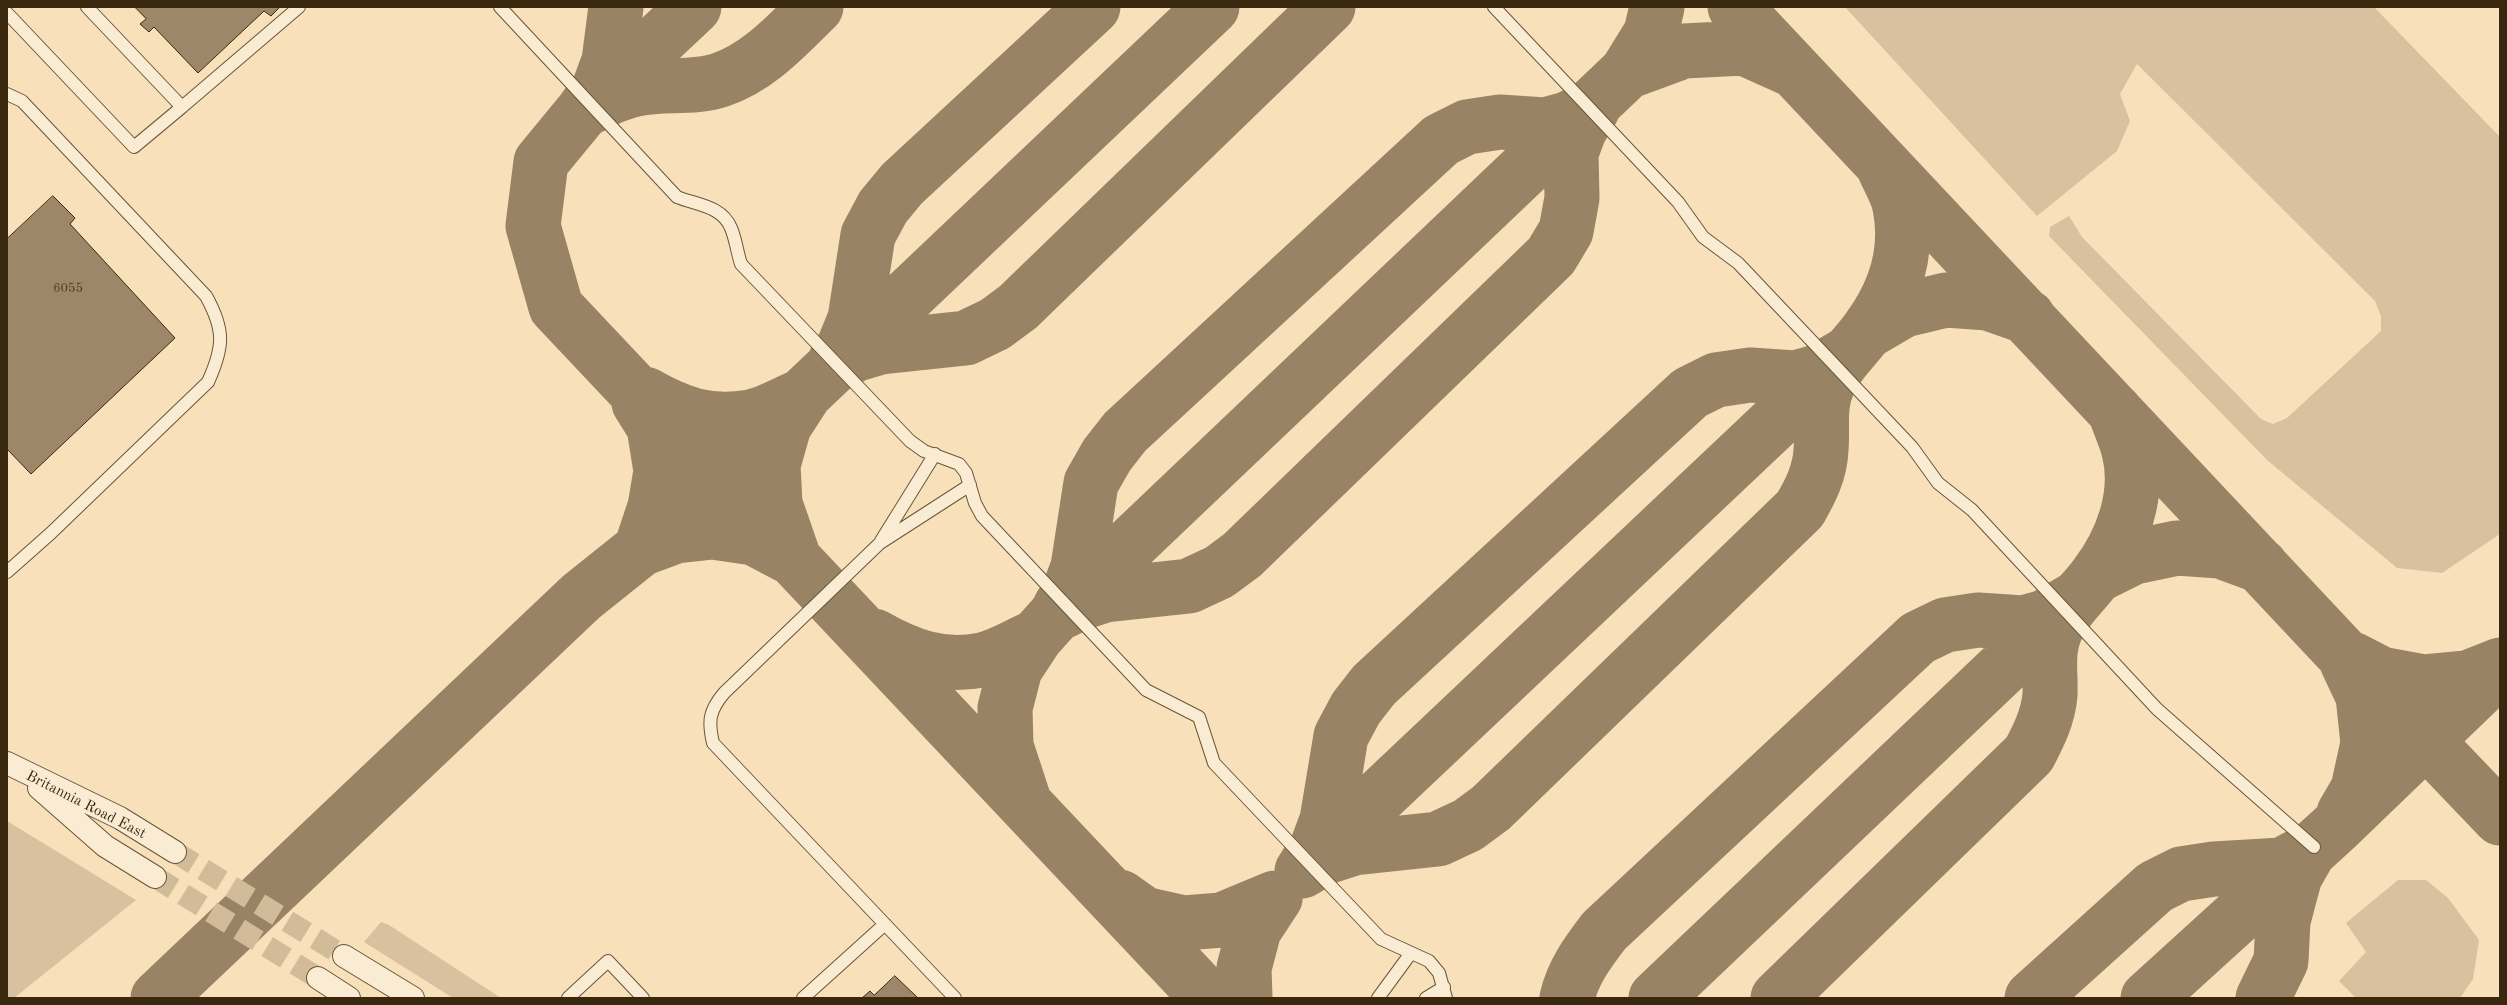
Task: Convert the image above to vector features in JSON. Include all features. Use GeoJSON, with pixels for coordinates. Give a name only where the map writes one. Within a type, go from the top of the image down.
{"type":"FeatureCollection","features":[{"type":"Feature","properties":{"kind":"street","name":"Britannia Road East"},"geometry":{"type":"LineString","coordinates":[[13,767],[120,818],[175,852]]}},
{"type":"Feature","properties":{"kind":"street","name":"Britannia Road East"},"geometry":{"type":"LineString","coordinates":[[13,767],[105,846],[155,877]]}},
{"type":"Feature","properties":{"kind":"street"},"geometry":{"type":"LineString","coordinates":[[344,956],[413,998]]}},
{"type":"Feature","properties":{"kind":"street"},"geometry":{"type":"LineString","coordinates":[[318,978],[350,998]]}},
{"type":"Feature","properties":{"kind":"lane"},"geometry":{"type":"LineString","coordinates":[[87,7],[182,107]]}},
{"type":"Feature","properties":{"kind":"lane"},"geometry":{"type":"LineString","coordinates":[[7,13],[134,147],[299,7]]}},
{"type":"Feature","properties":{"kind":"lane"},"geometry":{"type":"LineString","coordinates":[[500,7],[677,197],[716,210],[724,216],[731,228],[741,264],[910,441],[924,451],[959,464],[970,485],[975,503],[987,522],[1146,690],[1199,717],[1214,762],[1381,939],[1429,961],[1435,967],[1445,992],[1426,998]]}},
{"type":"Feature","properties":{"kind":"lane"},"geometry":{"type":"LineString","coordinates":[[1494,7],[1678,202],[1703,237],[1743,269],[1912,447],[1938,483],[1972,510],[2157,709],[2314,847]]}},
{"type":"Feature","properties":{"kind":"lane"},"geometry":{"type":"LineString","coordinates":[[7,94],[22,101],[206,296],[217,315],[222,342],[219,358],[208,382],[52,533],[7,572]]}},
{"type":"Feature","properties":{"kind":"lane"},"geometry":{"type":"LineString","coordinates":[[880,544],[935,454]]}},
{"type":"Feature","properties":{"kind":"lane"},"geometry":{"type":"LineString","coordinates":[[955,998],[713,743],[710,729],[714,705],[724,693],[880,544],[970,485]]}},
{"type":"Feature","properties":{"kind":"lane"},"geometry":{"type":"LineString","coordinates":[[803,998],[885,924]]}},
{"type":"Feature","properties":{"kind":"lane"},"geometry":{"type":"LineString","coordinates":[[1378,998],[1411,953]]}},
{"type":"Feature","properties":{"kind":"lane"},"geometry":{"type":"LineString","coordinates":[[568,998],[608,961],[643,998]]}},
{"type":"Feature","properties":{"kind":"shaded area"},"geometry":{"type":"Polygon","coordinates":[[[1845,7],[2374,7],[2500,137],[2500,534],[2442,573],[2397,568],[2267,460],[2049,236],[2050,227],[2069,216],[2082,237],[2261,419],[2273,424],[2287,418],[2381,331],[2381,316],[2375,301],[2137,64],[2120,94],[2130,121],[2117,151],[2037,216],[1845,7]]]}},
{"type":"Feature","properties":{"kind":"shaded area"},"geometry":{"type":"Polygon","coordinates":[[[7,821],[136,900],[14,998],[7,998],[7,821]]]}},
{"type":"Feature","properties":{"kind":"shaded area"},"geometry":{"type":"Polygon","coordinates":[[[2398,880],[2426,880],[2448,898],[2479,940],[2473,979],[2460,998],[2356,998],[2339,981],[2366,952],[2346,923],[2398,880]]]}},
{"type":"Feature","properties":{"kind":"shaded area"},"geometry":{"type":"Polygon","coordinates":[[[381,922],[389,925],[501,998],[453,998],[364,942],[381,922]]]}},
{"type":"Feature","properties":{"kind":"building"},"geometry":{"type":"Polygon","coordinates":[[[135,7],[280,7],[271,16],[264,11],[198,73],[154,27],[149,32],[140,24],[146,19],[135,7]]]}},
{"type":"Feature","properties":{"kind":"building"},"geometry":{"type":"Polygon","coordinates":[[[53,196],[75,218],[70,224],[175,338],[31,474],[7,449],[7,239],[53,196]]]}},
{"type":"Feature","properties":{"kind":"building"},"geometry":{"type":"Polygon","coordinates":[[[895,976],[918,998],[862,998],[870,991],[874,995],[895,976]]]}},
{"type":"Feature","properties":{"kind":"taxiway"},"geometry":{"type":"LineString","coordinates":[[616,7],[609,61],[599,88],[583,111],[541,162],[533,226],[556,307],[1208,998]]}},
{"type":"Feature","properties":{"kind":"taxiway"},"geometry":{"type":"LineString","coordinates":[[594,101],[694,7]]}},
{"type":"Feature","properties":{"kind":"taxiway"},"geometry":{"type":"LineString","coordinates":[[583,111],[615,95],[636,89],[657,86],[710,83],[734,74],[760,59],[816,7]]}},
{"type":"Feature","properties":{"kind":"taxiway"},"geometry":{"type":"LineString","coordinates":[[836,359],[844,346],[855,319],[868,235],[883,207],[902,184],[1093,7]]}},
{"type":"Feature","properties":{"kind":"taxiway"},"geometry":{"type":"LineString","coordinates":[[158,998],[581,597],[641,549],[1212,7]]}},
{"type":"Feature","properties":{"kind":"taxiway"},"geometry":{"type":"LineString","coordinates":[[840,363],[854,355],[881,347],[966,338],[995,324],[1018,307],[1328,7]]}},
{"type":"Feature","properties":{"kind":"taxiway"},"geometry":{"type":"LineString","coordinates":[[1036,637],[1053,618],[1627,72],[1651,33],[1657,7]]}},
{"type":"Feature","properties":{"kind":"taxiway"},"geometry":{"type":"LineString","coordinates":[[1735,7],[2343,654],[2500,818]]}},
{"type":"Feature","properties":{"kind":"taxiway"},"geometry":{"type":"LineString","coordinates":[[1627,72],[1684,51],[1744,48],[1793,70]]}},
{"type":"Feature","properties":{"kind":"taxiway"},"geometry":{"type":"LineString","coordinates":[[1060,607],[1068,594],[1078,567],[1091,483],[1107,455],[1125,432],[1441,140],[1467,127],[1500,122],[1545,125],[1567,119],[1591,107]]}},
{"type":"Feature","properties":{"kind":"taxiway"},"geometry":{"type":"LineString","coordinates":[[1064,611],[1077,604],[1105,595],[1189,586],[1219,572],[1242,555],[1551,256],[1566,231],[1572,198],[1571,153],[1579,131],[1593,108]]}},
{"type":"Feature","properties":{"kind":"taxiway"},"geometry":{"type":"LineString","coordinates":[[1302,871],[1326,857],[1354,848],[1438,839],[1468,825],[1491,808],[1800,509],[1811,488],[1819,466],[1822,409],[1828,384],[1840,363],[1862,338],[1877,317],[1892,288],[1901,257],[1903,241],[1900,207],[1884,168]]}},
{"type":"Feature","properties":{"kind":"taxiway"},"geometry":{"type":"LineString","coordinates":[[1868,331],[1904,310],[1946,300],[1988,303],[2028,317]]}},
{"type":"Feature","properties":{"kind":"taxiway"},"geometry":{"type":"LineString","coordinates":[[1302,871],[1317,847],[1327,820],[1341,736],[1356,708],[1374,685],[1690,393],[1716,380],[1750,375],[1795,378],[1817,372],[1849,353]]}},
{"type":"Feature","properties":{"kind":"taxiway"},"geometry":{"type":"LineString","coordinates":[[1313,859],[1838,363]]}},
{"type":"Feature","properties":{"kind":"taxiway"},"geometry":{"type":"LineString","coordinates":[[645,394],[670,407],[695,416],[721,419],[750,417],[771,411],[804,395],[784,426],[773,465],[775,504],[792,553]]}},
{"type":"Feature","properties":{"kind":"taxiway"},"geometry":{"type":"LineString","coordinates":[[639,403],[654,427],[661,471],[655,507],[641,549],[676,536],[713,532],[754,538],[788,556]]}},
{"type":"Feature","properties":{"kind":"taxiway"},"geometry":{"type":"LineString","coordinates":[[1778,998],[2029,754],[2040,733],[2049,703],[2050,653],[2056,629],[2064,614],[2091,583],[2105,563],[2121,533],[2126,517],[2130,501],[2132,468],[2128,446],[2115,411]]}},
{"type":"Feature","properties":{"kind":"taxiway"},"geometry":{"type":"LineString","coordinates":[[2096,576],[2134,557],[2177,548],[2220,551],[2261,566]]}},
{"type":"Feature","properties":{"kind":"taxiway"},"geometry":{"type":"LineString","coordinates":[[1567,998],[1577,971],[1604,931],[1918,638],[1945,625],[1978,620],[2023,623],[2045,617],[2077,598]]}},
{"type":"Feature","properties":{"kind":"taxiway"},"geometry":{"type":"LineString","coordinates":[[1656,998],[2066,608]]}},
{"type":"Feature","properties":{"kind":"taxiway"},"geometry":{"type":"LineString","coordinates":[[874,636],[913,654],[939,661],[953,662],[967,662],[989,658],[1036,637],[1015,669],[1005,708],[1006,746],[1024,801]]}},
{"type":"Feature","properties":{"kind":"taxiway"},"geometry":{"type":"LineString","coordinates":[[2352,659],[2381,674],[2424,682],[2467,678],[2500,665]]}},
{"type":"Feature","properties":{"kind":"taxiway"},"geometry":{"type":"LineString","coordinates":[[2344,813],[2358,789],[2368,743],[2363,696],[2347,662]]}},
{"type":"Feature","properties":{"kind":"taxiway"},"geometry":{"type":"LineString","coordinates":[[2148,998],[2335,828],[2500,669]]}},
{"type":"Feature","properties":{"kind":"taxiway"},"geometry":{"type":"LineString","coordinates":[[2032,998],[2155,887],[2181,874],[2214,869],[2282,865],[2307,852]]}},
{"type":"Feature","properties":{"kind":"taxiway"},"geometry":{"type":"LineString","coordinates":[[2263,998],[2281,961],[2283,921],[2295,876],[2307,855]]}},
{"type":"Feature","properties":{"kind":"taxiway"},"geometry":{"type":"LineString","coordinates":[[1120,897],[1144,914],[1184,923],[1222,920],[1275,898],[1254,930],[1244,968],[1245,998]]}},
{"type":"Feature","properties":{"kind":"tunnel"},"geometry":{"type":"LineString","coordinates":[[175,852],[344,956]]}},
{"type":"Feature","properties":{"kind":"tunnel"},"geometry":{"type":"LineString","coordinates":[[155,877],[318,978]]}}]}
